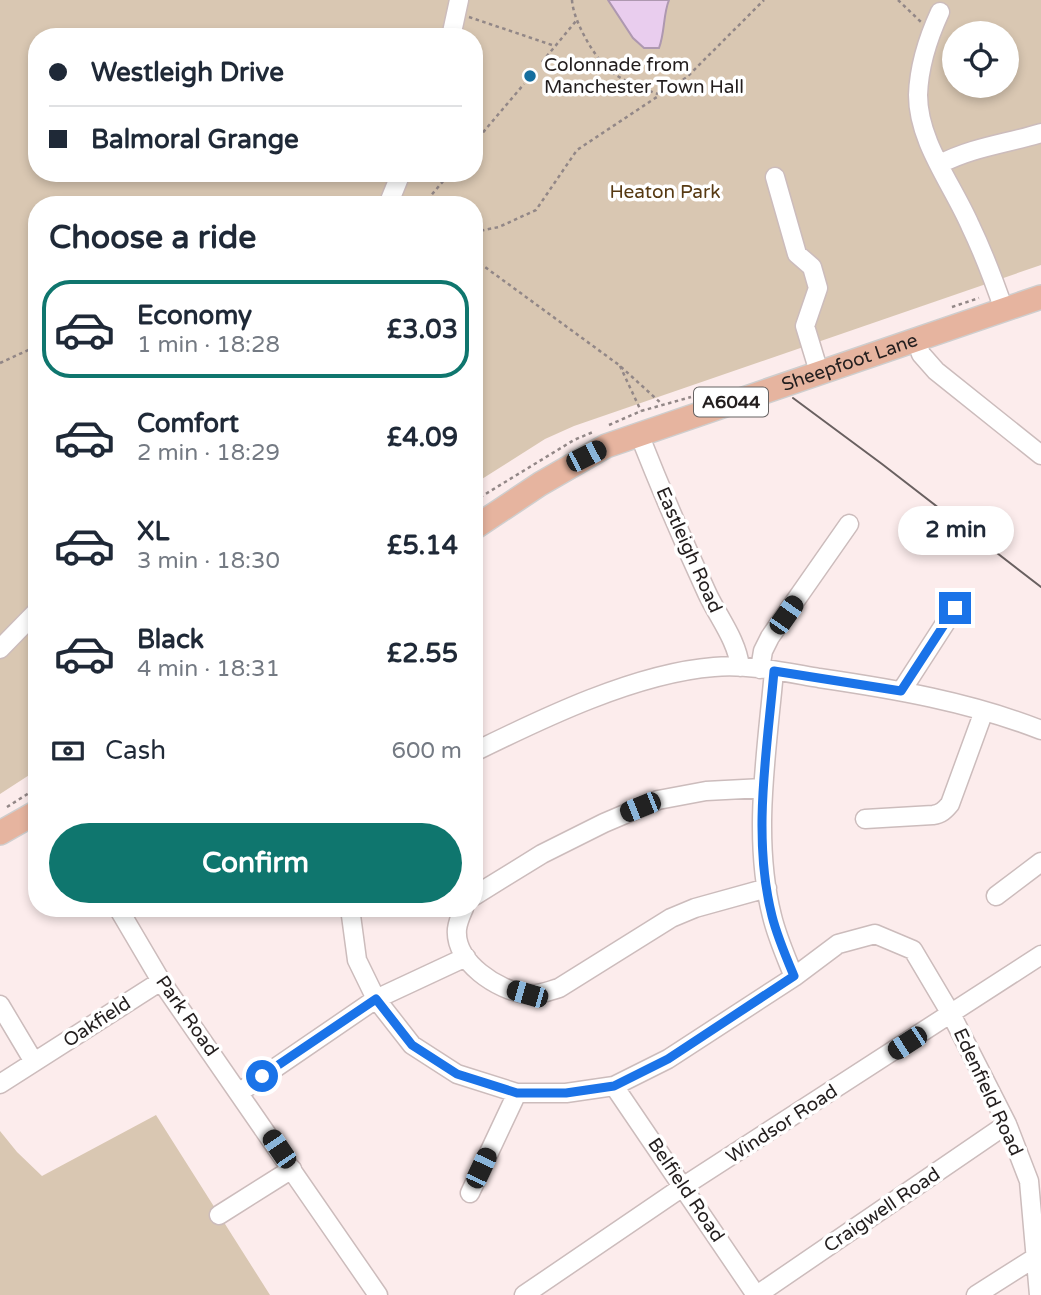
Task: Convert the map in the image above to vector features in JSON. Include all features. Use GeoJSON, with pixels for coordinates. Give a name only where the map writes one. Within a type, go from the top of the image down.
{"type":"FeatureCollection","features":[{"type":"Feature","properties":{"kind":"main road","name":"Sheepfoot Lane"},"geometry":{"type":"LineString","coordinates":[[483,522],[586,456],[644,432],[1041,298]]}},
{"type":"Feature","properties":{"kind":"main road"},"geometry":{"type":"LineString","coordinates":[[0,834],[28,817]]}},
{"type":"Feature","properties":{"kind":"street"},"geometry":{"type":"LineString","coordinates":[[453,28],[458,6]]}},
{"type":"Feature","properties":{"kind":"street"},"geometry":{"type":"LineString","coordinates":[[940,12],[931,31],[920,72],[918,97],[923,125],[970,224],[1004,310]]}},
{"type":"Feature","properties":{"kind":"street"},"geometry":{"type":"LineString","coordinates":[[940,164],[976,148],[999,145],[1041,133]]}},
{"type":"Feature","properties":{"kind":"street"},"geometry":{"type":"LineString","coordinates":[[775,177],[797,254],[812,267],[818,288],[805,326],[819,372]]}},
{"type":"Feature","properties":{"kind":"street"},"geometry":{"type":"LineString","coordinates":[[916,340],[921,354],[936,371],[1041,455]]}},
{"type":"Feature","properties":{"kind":"street","name":"Eastleigh Road"},"geometry":{"type":"LineString","coordinates":[[644,432],[685,544],[715,610],[735,644],[740,667]]}},
{"type":"Feature","properties":{"kind":"street"},"geometry":{"type":"LineString","coordinates":[[794,976],[772,916],[762,838],[767,670],[763,651],[849,524]]}},
{"type":"Feature","properties":{"kind":"street"},"geometry":{"type":"LineString","coordinates":[[901,691],[955,608]]}},
{"type":"Feature","properties":{"kind":"street"},"geometry":{"type":"LineString","coordinates":[[0,649],[28,620]]}},
{"type":"Feature","properties":{"kind":"street"},"geometry":{"type":"LineString","coordinates":[[483,748],[616,690],[683,671],[713,667],[767,670],[901,691],[984,711],[1041,730]]}},
{"type":"Feature","properties":{"kind":"street"},"geometry":{"type":"LineString","coordinates":[[864,819],[933,815],[946,809],[984,711]]}},
{"type":"Feature","properties":{"kind":"street"},"geometry":{"type":"LineString","coordinates":[[483,890],[542,854],[658,800],[706,791],[763,788]]}},
{"type":"Feature","properties":{"kind":"street"},"geometry":{"type":"LineString","coordinates":[[996,895],[1041,862]]}},
{"type":"Feature","properties":{"kind":"street"},"geometry":{"type":"LineString","coordinates":[[461,917],[457,938],[466,957],[479,973],[494,983],[527,994],[540,994],[559,988],[671,918],[695,908],[767,888]]}},
{"type":"Feature","properties":{"kind":"street","name":"Park Road"},"geometry":{"type":"LineString","coordinates":[[123,917],[161,981],[378,1295]]}},
{"type":"Feature","properties":{"kind":"street","name":"Edenfield Road"},"geometry":{"type":"LineString","coordinates":[[351,917],[357,960],[376,999],[412,1045],[457,1074],[517,1093],[566,1093],[614,1086],[668,1059],[838,944],[875,934],[914,950],[951,1014],[1007,1124],[1029,1181],[1039,1295]]}},
{"type":"Feature","properties":{"kind":"street","name":"Windsor Road"},"geometry":{"type":"LineString","coordinates":[[524,1295],[684,1186],[1041,955]]}},
{"type":"Feature","properties":{"kind":"street"},"geometry":{"type":"LineString","coordinates":[[240,1092],[376,999],[466,957]]}},
{"type":"Feature","properties":{"kind":"street","name":"Oakfield"},"geometry":{"type":"LineString","coordinates":[[0,1084],[161,981]]}},
{"type":"Feature","properties":{"kind":"street"},"geometry":{"type":"LineString","coordinates":[[0,1005],[34,1062]]}},
{"type":"Feature","properties":{"kind":"street","name":"Belfield Road"},"geometry":{"type":"LineString","coordinates":[[614,1086],[757,1295]]}},
{"type":"Feature","properties":{"kind":"street"},"geometry":{"type":"LineString","coordinates":[[470,1193],[517,1093]]}},
{"type":"Feature","properties":{"kind":"street","name":"Craigwell Road"},"geometry":{"type":"LineString","coordinates":[[757,1295],[1007,1124]]}},
{"type":"Feature","properties":{"kind":"street"},"geometry":{"type":"LineString","coordinates":[[219,1215],[292,1169]]}},
{"type":"Feature","properties":{"kind":"street"},"geometry":{"type":"LineString","coordinates":[[975,1295],[1035,1257]]}},
{"type":"Feature","properties":{"kind":"path"},"geometry":{"type":"LineString","coordinates":[[572,0],[586,39],[607,68],[634,86],[658,94]]}},
{"type":"Feature","properties":{"kind":"path"},"geometry":{"type":"LineString","coordinates":[[898,0],[931,31]]}},
{"type":"Feature","properties":{"kind":"path"},"geometry":{"type":"LineString","coordinates":[[483,231],[499,228],[536,210],[577,150],[687,76],[764,1]]}},
{"type":"Feature","properties":{"kind":"path"},"geometry":{"type":"LineString","coordinates":[[458,6],[555,47]]}},
{"type":"Feature","properties":{"kind":"path"},"geometry":{"type":"LineString","coordinates":[[542,62],[577,20]]}},
{"type":"Feature","properties":{"kind":"path"},"geometry":{"type":"LineString","coordinates":[[483,133],[524,84]]}},
{"type":"Feature","properties":{"kind":"path"},"geometry":{"type":"LineString","coordinates":[[431,196],[442,182]]}},
{"type":"Feature","properties":{"kind":"path"},"geometry":{"type":"LineString","coordinates":[[483,266],[619,365],[663,405]]}},
{"type":"Feature","properties":{"kind":"path"},"geometry":{"type":"LineString","coordinates":[[0,363],[28,350]]}},
{"type":"Feature","properties":{"kind":"path"},"geometry":{"type":"LineString","coordinates":[[619,365],[644,432]]}},
{"type":"Feature","properties":{"kind":"path"},"geometry":{"type":"LineString","coordinates":[[0,812],[28,794]]}},
{"type":"Feature","properties":{"kind":"green space","name":"Heaton Park"},"geometry":{"type":"Polygon","coordinates":[[[0,0],[1041,0],[1041,265],[574,426],[545,439],[483,478],[483,196],[28,196],[28,776],[0,794],[0,0]]]}},
{"type":"Feature","properties":{"kind":"green space"},"geometry":{"type":"Polygon","coordinates":[[[156,1115],[270,1295],[0,1295],[0,1131],[42,1176],[156,1115]]]}},
{"type":"Feature","properties":{"kind":"shaded area"},"geometry":{"type":"Polygon","coordinates":[[[608,0],[669,0],[659,48],[644,48],[633,38],[608,0]]]}},
{"type":"Feature","properties":{"kind":"tram line"},"geometry":{"type":"LineString","coordinates":[[793,398],[1041,587]]}},
{"type":"Feature","properties":{"kind":"place","name":"Colonnade from Manchester Town Hall"},"geometry":{"type":"Point","coordinates":[530,76]}},
{"type":"Feature","properties":{"kind":"route"},"geometry":{"type":"LineString","coordinates":[[262,1076],[376,999],[412,1045],[457,1074],[517,1093],[566,1093],[614,1086],[668,1059],[794,976],[772,916],[762,838],[763,788],[774,671],[901,691],[955,608]]}}]}
